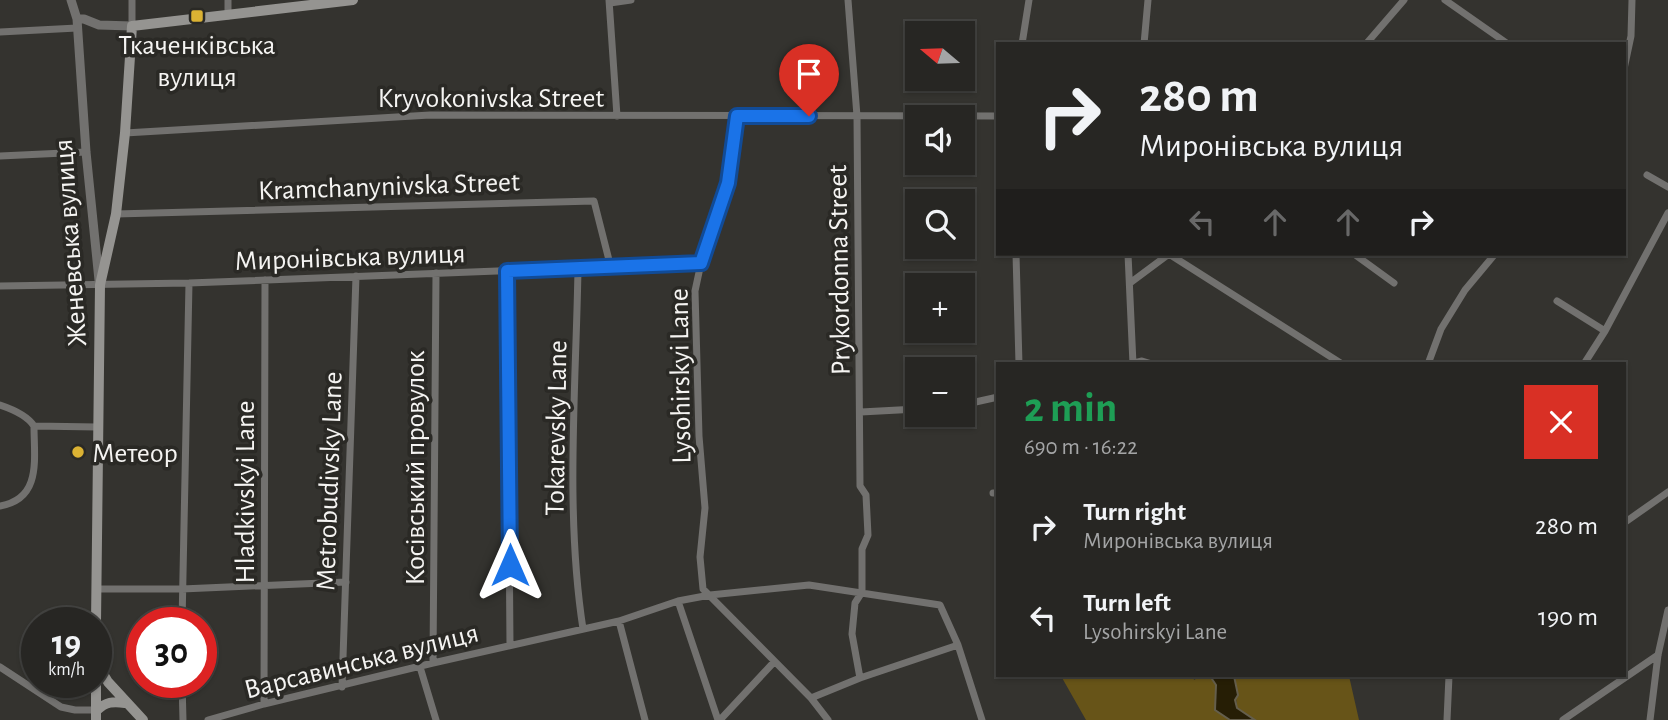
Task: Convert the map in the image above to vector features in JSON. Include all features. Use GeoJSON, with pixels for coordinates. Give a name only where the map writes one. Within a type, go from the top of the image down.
{"type":"FeatureCollection","features":[{"type":"Feature","properties":{"kind":"main road"},"geometry":{"type":"LineString","coordinates":[[100,285],[116,214],[132,26],[353,0]]}},
{"type":"Feature","properties":{"kind":"main road","name":"Женевська вулиця"},"geometry":{"type":"LineString","coordinates":[[96,607],[100,285]]}},
{"type":"Feature","properties":{"kind":"main road"},"geometry":{"type":"LineString","coordinates":[[112,687],[143,720]]}},
{"type":"Feature","properties":{"kind":"main road"},"geometry":{"type":"LineString","coordinates":[[97,715],[105,704],[115,701],[125,703]]}},
{"type":"Feature","properties":{"kind":"street","name":"Женевська вулиця"},"geometry":{"type":"LineString","coordinates":[[71,0],[77,24],[86,152],[100,285]]}},
{"type":"Feature","properties":{"kind":"street"},"geometry":{"type":"LineString","coordinates":[[0,32],[77,24],[84,19],[99,25],[132,26],[132,0]]}},
{"type":"Feature","properties":{"kind":"street"},"geometry":{"type":"LineString","coordinates":[[228,0],[228,16]]}},
{"type":"Feature","properties":{"kind":"street"},"geometry":{"type":"LineString","coordinates":[[617,116],[610,1],[632,0]]}},
{"type":"Feature","properties":{"kind":"street","name":"Prykordonna Street"},"geometry":{"type":"LineString","coordinates":[[848,0],[857,116],[860,486],[866,495],[868,535],[862,549],[862,592],[855,603],[852,634],[860,678]]}},
{"type":"Feature","properties":{"kind":"street"},"geometry":{"type":"LineString","coordinates":[[1022,42],[1029,0]]}},
{"type":"Feature","properties":{"kind":"street"},"geometry":{"type":"LineString","coordinates":[[1144,42],[1149,0]]}},
{"type":"Feature","properties":{"kind":"street"},"geometry":{"type":"LineString","coordinates":[[1368,42],[1404,0]]}},
{"type":"Feature","properties":{"kind":"street"},"geometry":{"type":"LineString","coordinates":[[1445,0],[1505,42]]}},
{"type":"Feature","properties":{"kind":"street"},"geometry":{"type":"LineString","coordinates":[[1626,60],[1631,36],[1632,0]]}},
{"type":"Feature","properties":{"kind":"street","name":"Kryvokonivska Street"},"geometry":{"type":"LineString","coordinates":[[125,132],[430,115],[996,116]]}},
{"type":"Feature","properties":{"kind":"street","name":"Lysohirskyi Lane"},"geometry":{"type":"LineString","coordinates":[[710,595],[703,589],[701,582],[700,557],[705,508],[699,436],[695,291],[701,263],[728,183],[737,116]]}},
{"type":"Feature","properties":{"kind":"street"},"geometry":{"type":"LineString","coordinates":[[0,156],[86,152]]}},
{"type":"Feature","properties":{"kind":"street"},"geometry":{"type":"LineString","coordinates":[[1647,175],[1668,187]]}},
{"type":"Feature","properties":{"kind":"street","name":"Kramchanynivska Street"},"geometry":{"type":"LineString","coordinates":[[116,214],[594,201],[611,268]]}},
{"type":"Feature","properties":{"kind":"street"},"geometry":{"type":"LineString","coordinates":[[1585,362],[1605,331],[1668,213]]}},
{"type":"Feature","properties":{"kind":"street"},"geometry":{"type":"LineString","coordinates":[[1016,256],[1019,362]]}},
{"type":"Feature","properties":{"kind":"street"},"geometry":{"type":"LineString","coordinates":[[1128,256],[1131,362]]}},
{"type":"Feature","properties":{"kind":"street"},"geometry":{"type":"LineString","coordinates":[[1130,282],[1166,256]]}},
{"type":"Feature","properties":{"kind":"street"},"geometry":{"type":"LineString","coordinates":[[1172,256],[1339,362]]}},
{"type":"Feature","properties":{"kind":"street"},"geometry":{"type":"LineString","coordinates":[[1357,256],[1394,283]]}},
{"type":"Feature","properties":{"kind":"street"},"geometry":{"type":"LineString","coordinates":[[1428,362],[1441,329],[1465,290],[1493,256]]}},
{"type":"Feature","properties":{"kind":"street","name":"Миронівська вулиця"},"geometry":{"type":"LineString","coordinates":[[0,286],[188,283],[701,263]]}},
{"type":"Feature","properties":{"kind":"street","name":"Tokarevsky Lane"},"geometry":{"type":"LineString","coordinates":[[578,269],[573,508],[583,629]]}},
{"type":"Feature","properties":{"kind":"street"},"geometry":{"type":"LineString","coordinates":[[507,271],[510,645]]}},
{"type":"Feature","properties":{"kind":"street","name":"Косівський провулок"},"geometry":{"type":"LineString","coordinates":[[433,663],[436,273]]}},
{"type":"Feature","properties":{"kind":"street","name":"Metrobudivsky Lane"},"geometry":{"type":"LineString","coordinates":[[342,687],[356,276]]}},
{"type":"Feature","properties":{"kind":"street","name":"Hladkivskyi Lane"},"geometry":{"type":"LineString","coordinates":[[264,704],[265,280]]}},
{"type":"Feature","properties":{"kind":"street"},"geometry":{"type":"LineString","coordinates":[[182,607],[188,283]]}},
{"type":"Feature","properties":{"kind":"street"},"geometry":{"type":"LineString","coordinates":[[1557,301],[1605,331]]}},
{"type":"Feature","properties":{"kind":"street"},"geometry":{"type":"LineString","coordinates":[[975,402],[996,397]]}},
{"type":"Feature","properties":{"kind":"street"},"geometry":{"type":"LineString","coordinates":[[0,405],[11,408],[30,420],[34,426],[32,484],[12,505],[0,506]]}},
{"type":"Feature","properties":{"kind":"street"},"geometry":{"type":"LineString","coordinates":[[861,412],[905,410]]}},
{"type":"Feature","properties":{"kind":"street"},"geometry":{"type":"LineString","coordinates":[[34,426],[97,427]]}},
{"type":"Feature","properties":{"kind":"street"},"geometry":{"type":"LineString","coordinates":[[1626,522],[1668,492]]}},
{"type":"Feature","properties":{"kind":"street"},"geometry":{"type":"LineString","coordinates":[[96,589],[182,589],[346,582]]}},
{"type":"Feature","properties":{"kind":"street","name":"Варсавинська вулиця"},"geometry":{"type":"LineString","coordinates":[[208,720],[433,663],[619,621],[678,601],[809,585],[940,605],[958,645],[982,720]]}},
{"type":"Feature","properties":{"kind":"street"},"geometry":{"type":"LineString","coordinates":[[710,595],[811,698],[828,720]]}},
{"type":"Feature","properties":{"kind":"street"},"geometry":{"type":"LineString","coordinates":[[678,601],[719,720],[774,662]]}},
{"type":"Feature","properties":{"kind":"street"},"geometry":{"type":"LineString","coordinates":[[1650,720],[1658,655],[1668,610]]}},
{"type":"Feature","properties":{"kind":"street"},"geometry":{"type":"LineString","coordinates":[[619,621],[645,720]]}},
{"type":"Feature","properties":{"kind":"street"},"geometry":{"type":"LineString","coordinates":[[811,698],[860,678],[958,645]]}},
{"type":"Feature","properties":{"kind":"street"},"geometry":{"type":"LineString","coordinates":[[1626,677],[1658,655]]}},
{"type":"Feature","properties":{"kind":"street"},"geometry":{"type":"LineString","coordinates":[[0,667],[61,707],[97,715]]}},
{"type":"Feature","properties":{"kind":"street"},"geometry":{"type":"LineString","coordinates":[[420,667],[436,720]]}},
{"type":"Feature","properties":{"kind":"street"},"geometry":{"type":"LineString","coordinates":[[1447,720],[1448,677]]}},
{"type":"Feature","properties":{"kind":"street"},"geometry":{"type":"LineString","coordinates":[[1563,720],[1626,677]]}},
{"type":"Feature","properties":{"kind":"street"},"geometry":{"type":"LineString","coordinates":[[183,698],[183,720]]}},
{"type":"Feature","properties":{"kind":"street"},"geometry":{"type":"LineString","coordinates":[[75,710],[76,720]]}},
{"type":"Feature","properties":{"kind":"shaded area"},"geometry":{"type":"Polygon","coordinates":[[[1062,677],[1190,677],[1195,680],[1196,677],[1211,677],[1216,685],[1217,705],[1230,720],[1086,720],[1062,677]]]}},
{"type":"Feature","properties":{"kind":"shaded area"},"geometry":{"type":"Polygon","coordinates":[[[1211,677],[1234,677],[1238,695],[1235,700],[1237,708],[1255,720],[1230,720],[1215,710],[1216,685],[1211,677]]]}},
{"type":"Feature","properties":{"kind":"shaded area"},"geometry":{"type":"Polygon","coordinates":[[[1234,677],[1349,677],[1359,720],[1255,720],[1237,708],[1234,677]]]}},
{"type":"Feature","properties":{"kind":"place","name":"Ткаченківська вулиця"},"geometry":{"type":"Point","coordinates":[197,16]}},
{"type":"Feature","properties":{"kind":"place","name":"Метеор"},"geometry":{"type":"Point","coordinates":[78,452]}},
{"type":"Feature","properties":{"kind":"route"},"geometry":{"type":"LineString","coordinates":[[510,565],[507,271],[701,263],[728,183],[737,116],[809,116]]}}]}
